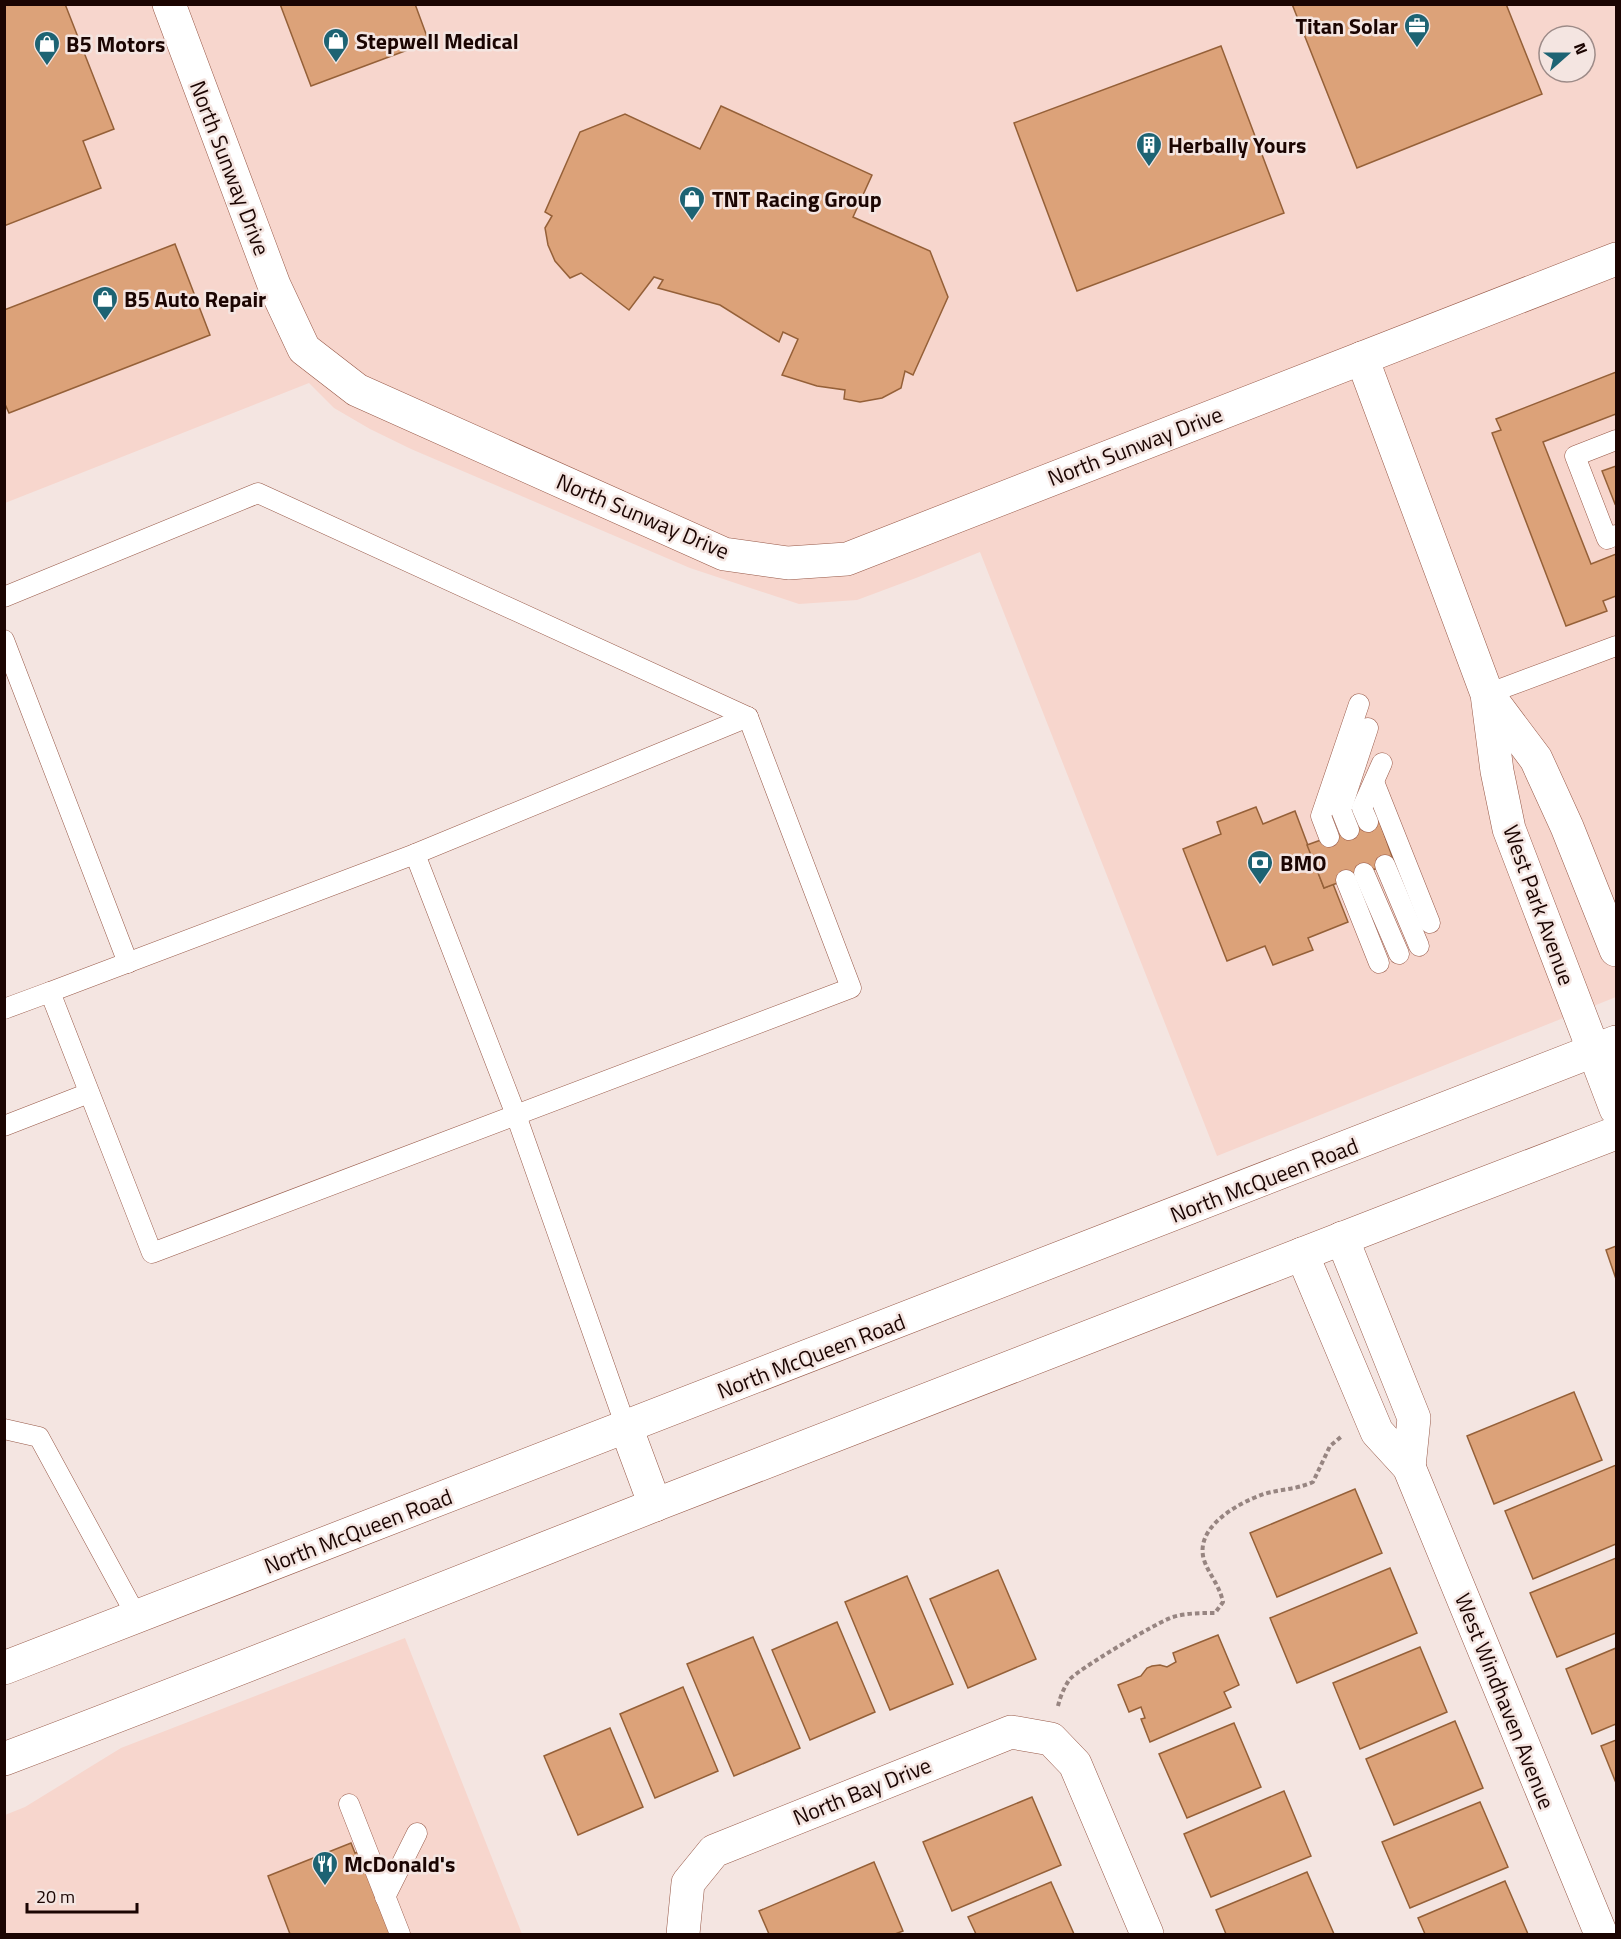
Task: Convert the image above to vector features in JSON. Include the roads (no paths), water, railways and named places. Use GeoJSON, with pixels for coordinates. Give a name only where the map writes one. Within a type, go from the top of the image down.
{"type":"FeatureCollection","features":[{"type":"Feature","properties":{"kind":"street","name":"North Sunway Drive"},"geometry":{"type":"LineString","coordinates":[[169,4],[274,285],[304,349],[357,390],[724,554],[788,563],[847,559],[1617,259]]}},
{"type":"Feature","properties":{"kind":"street","name":"West Park Avenue"},"geometry":{"type":"LineString","coordinates":[[1362,358],[1487,694],[1497,771],[1509,829],[1605,1046],[1617,1109]]}},
{"type":"Feature","properties":{"kind":"street","name":"West Park Avenue"},"geometry":{"type":"LineString","coordinates":[[1487,694],[1536,759],[1567,827],[1617,950]]}},
{"type":"Feature","properties":{"kind":"street","name":"North McQueen Road"},"geometry":{"type":"LineString","coordinates":[[4,1668],[1605,1046]]}},
{"type":"Feature","properties":{"kind":"street"},"geometry":{"type":"LineString","coordinates":[[4,1759],[360,1623],[1342,1238],[1617,1133]]}},
{"type":"Feature","properties":{"kind":"street","name":"West Windhaven Avenue"},"geometry":{"type":"LineString","coordinates":[[1342,1238],[1414,1418],[1409,1467]]}},
{"type":"Feature","properties":{"kind":"street","name":"West Windhaven Avenue"},"geometry":{"type":"LineString","coordinates":[[1302,1254],[1377,1432],[1409,1467],[1601,1935]]}},
{"type":"Feature","properties":{"kind":"street"},"geometry":{"type":"LineString","coordinates":[[1364,1402],[1402,1388]]}},
{"type":"Feature","properties":{"kind":"street"},"geometry":{"type":"LineString","coordinates":[[626,1427],[655,1506]]}},
{"type":"Feature","properties":{"kind":"street","name":"North Bay Drive"},"geometry":{"type":"LineString","coordinates":[[683,1935],[688,1883],[714,1851],[1011,1732],[1051,1739],[1075,1764],[1147,1935]]}},
{"type":"Feature","properties":{"kind":"lane"},"geometry":{"type":"LineString","coordinates":[[1617,440],[1575,456],[1606,539],[1617,535]]}},
{"type":"Feature","properties":{"kind":"lane"},"geometry":{"type":"LineString","coordinates":[[4,597],[258,493],[748,717],[851,988],[152,1253],[50,992]]}},
{"type":"Feature","properties":{"kind":"lane"},"geometry":{"type":"LineString","coordinates":[[4,640],[128,963]]}},
{"type":"Feature","properties":{"kind":"lane"},"geometry":{"type":"LineString","coordinates":[[1487,694],[1617,646]]}},
{"type":"Feature","properties":{"kind":"lane"},"geometry":{"type":"LineString","coordinates":[[1329,837],[1321,816],[1359,704]]}},
{"type":"Feature","properties":{"kind":"lane"},"geometry":{"type":"LineString","coordinates":[[4,1009],[415,854],[748,717]]}},
{"type":"Feature","properties":{"kind":"lane"},"geometry":{"type":"LineString","coordinates":[[1349,830],[1341,810],[1368,728]]}},
{"type":"Feature","properties":{"kind":"lane"},"geometry":{"type":"LineString","coordinates":[[1368,822],[1362,808],[1382,763]]}},
{"type":"Feature","properties":{"kind":"lane"},"geometry":{"type":"LineString","coordinates":[[1374,782],[1430,923]]}},
{"type":"Feature","properties":{"kind":"lane"},"geometry":{"type":"LineString","coordinates":[[415,854],[516,1115],[626,1427]]}},
{"type":"Feature","properties":{"kind":"lane"},"geometry":{"type":"LineString","coordinates":[[1385,865],[1419,946]]}},
{"type":"Feature","properties":{"kind":"lane"},"geometry":{"type":"LineString","coordinates":[[1379,963],[1355,877],[1399,954]]}},
{"type":"Feature","properties":{"kind":"lane"},"geometry":{"type":"LineString","coordinates":[[4,1126],[89,1093]]}},
{"type":"Feature","properties":{"kind":"lane"},"geometry":{"type":"LineString","coordinates":[[4,1429],[39,1437],[137,1617]]}},
{"type":"Feature","properties":{"kind":"lane"},"geometry":{"type":"LineString","coordinates":[[349,1804],[400,1935]]}},
{"type":"Feature","properties":{"kind":"lane"},"geometry":{"type":"LineString","coordinates":[[385,1897],[417,1833]]}},
{"type":"Feature","properties":{"kind":"place","name":"Titan Solar"},"geometry":{"type":"Point","coordinates":[1417,49]}},
{"type":"Feature","properties":{"kind":"place","name":"Stepwell Medical"},"geometry":{"type":"Point","coordinates":[336,64]}},
{"type":"Feature","properties":{"kind":"place","name":"B5 Motors"},"geometry":{"type":"Point","coordinates":[47,67]}},
{"type":"Feature","properties":{"kind":"place","name":"Herbally Yours"},"geometry":{"type":"Point","coordinates":[1149,168]}},
{"type":"Feature","properties":{"kind":"place","name":"TNT Racing Group"},"geometry":{"type":"Point","coordinates":[692,222]}},
{"type":"Feature","properties":{"kind":"place","name":"B5 Auto Repair"},"geometry":{"type":"Point","coordinates":[105,322]}},
{"type":"Feature","properties":{"kind":"place","name":"BMO"},"geometry":{"type":"Point","coordinates":[1260,886]}},
{"type":"Feature","properties":{"kind":"place","name":"McDonald's"},"geometry":{"type":"Point","coordinates":[325,1887]}}]}
